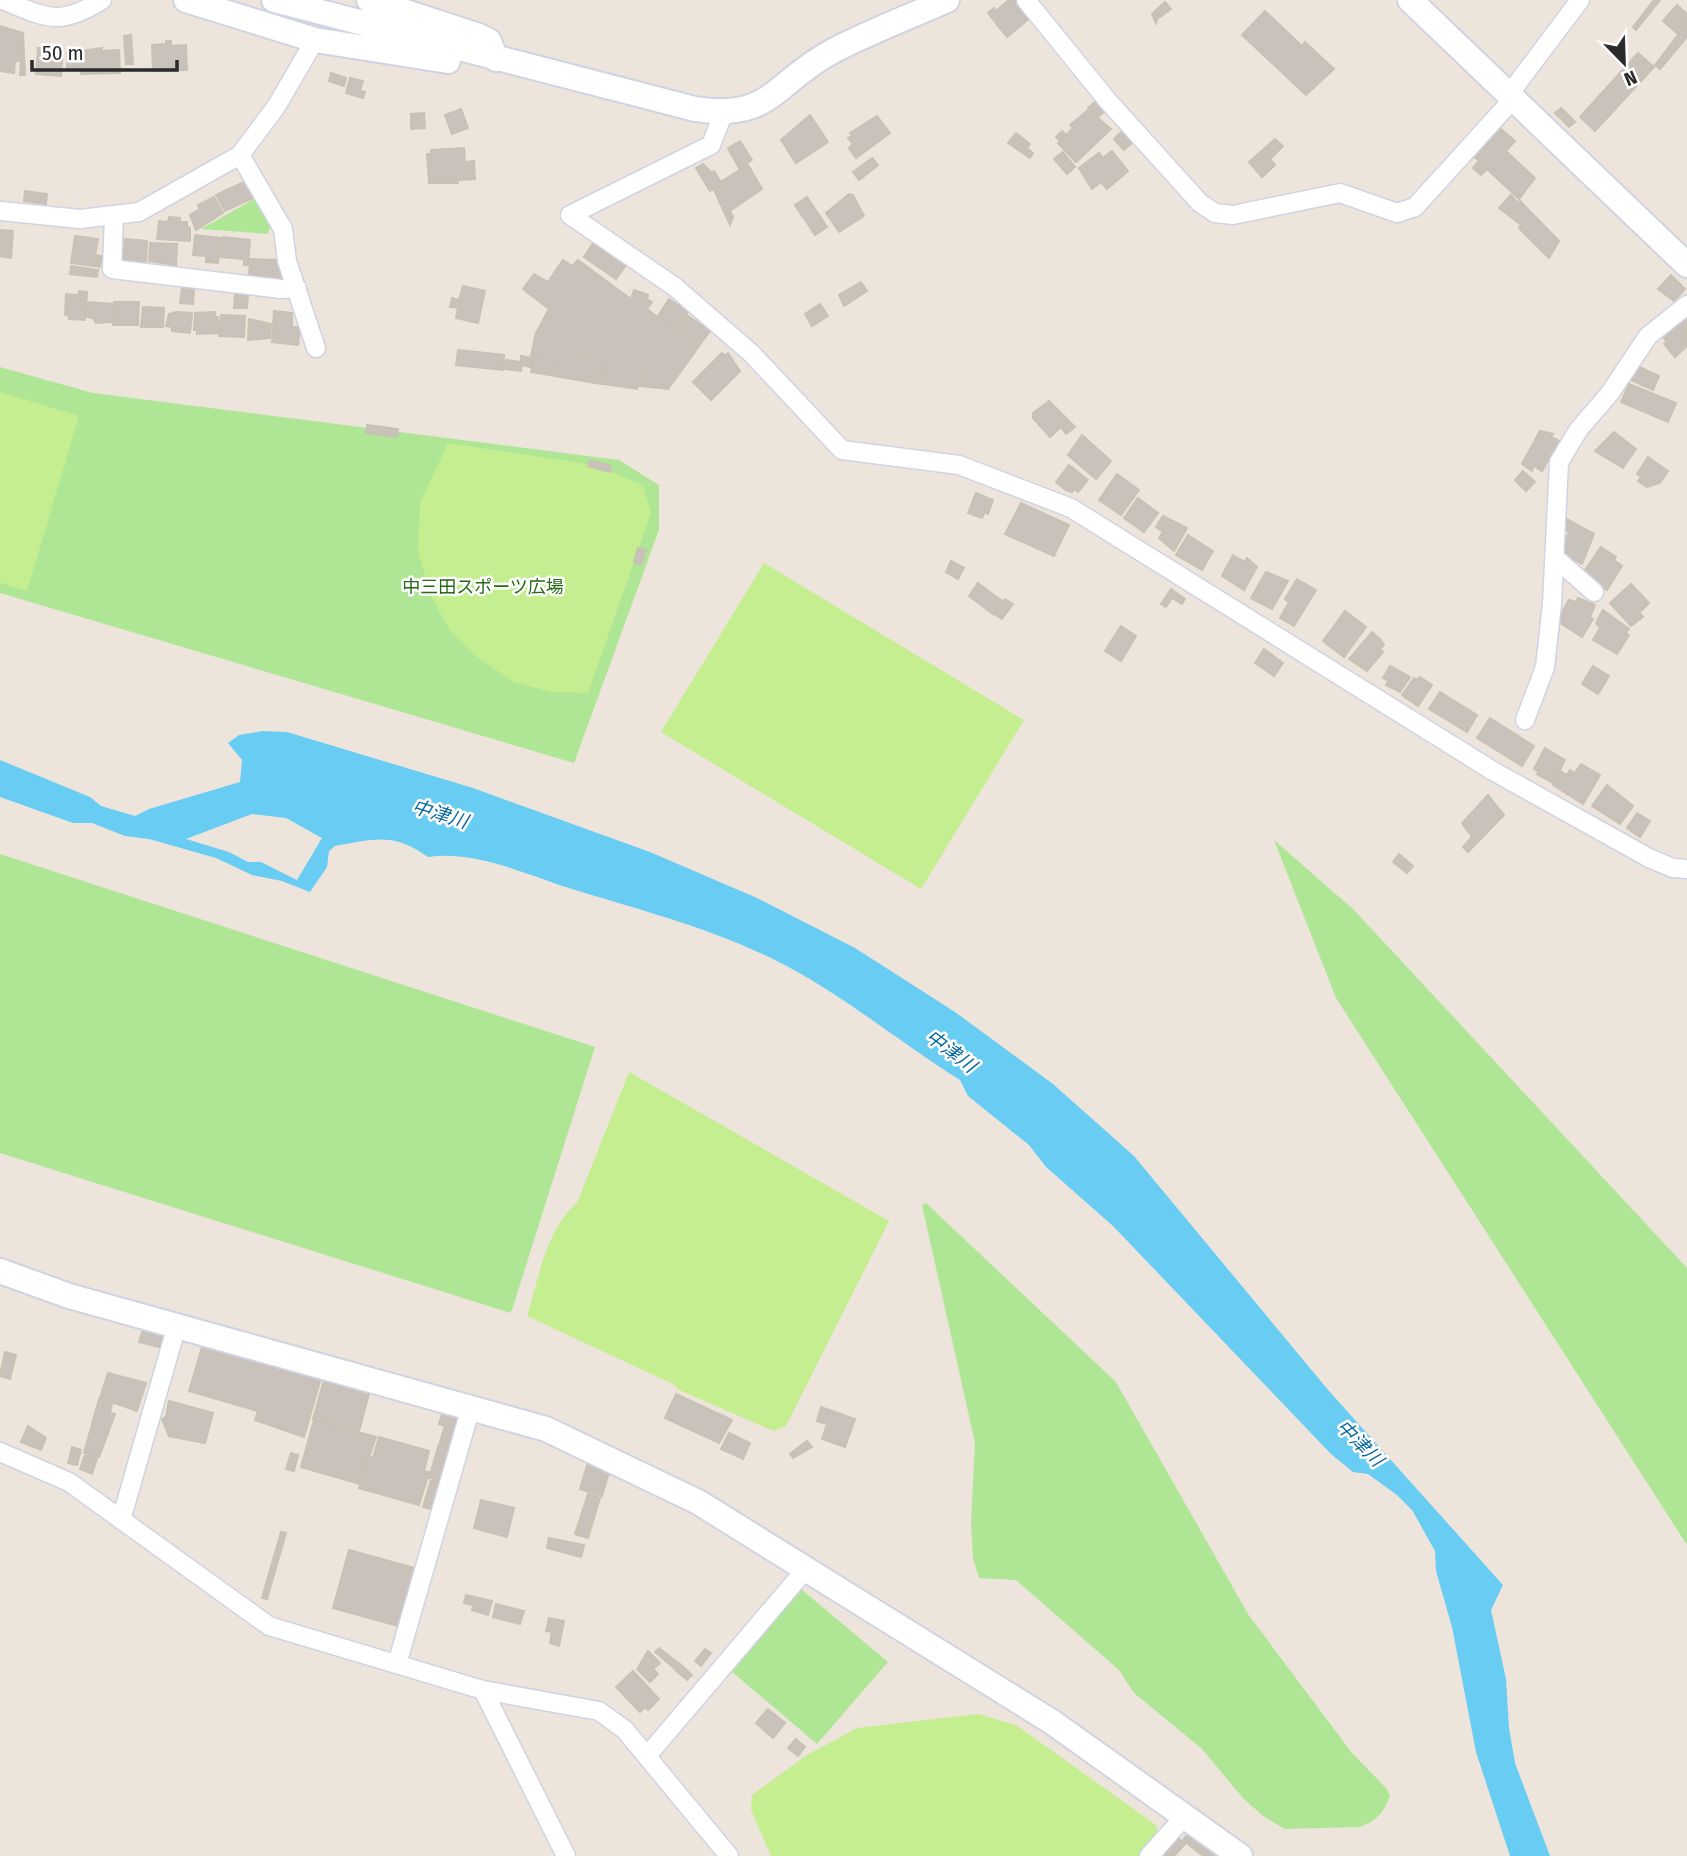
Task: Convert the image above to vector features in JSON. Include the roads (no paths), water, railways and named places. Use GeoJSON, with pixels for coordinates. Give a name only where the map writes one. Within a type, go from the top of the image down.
{"type":"FeatureCollection","features":[{"type":"Feature","properties":{"kind":"street"},"geometry":{"type":"LineString","coordinates":[[3,0],[49,19],[58,19],[82,12],[102,0]]}},
{"type":"Feature","properties":{"kind":"street"},"geometry":{"type":"LineString","coordinates":[[186,0],[315,40],[447,61],[487,57]]}},
{"type":"Feature","properties":{"kind":"street"},"geometry":{"type":"LineString","coordinates":[[274,0],[695,110],[723,114],[748,110],[771,99],[804,70],[832,51],[947,0]]}},
{"type":"Feature","properties":{"kind":"street"},"geometry":{"type":"LineString","coordinates":[[369,0],[479,36],[489,41],[487,57]]}},
{"type":"Feature","properties":{"kind":"street"},"geometry":{"type":"LineString","coordinates":[[1026,0],[1108,101],[1200,203],[1215,213],[1233,215],[1340,193],[1397,213],[1415,207],[1513,99],[1510,93]]}},
{"type":"Feature","properties":{"kind":"street"},"geometry":{"type":"LineString","coordinates":[[1410,0],[1687,265]]}},
{"type":"Feature","properties":{"kind":"street"},"geometry":{"type":"LineString","coordinates":[[1510,93],[1580,0]]}},
{"type":"Feature","properties":{"kind":"street"},"geometry":{"type":"LineString","coordinates":[[1,211],[79,219],[139,212],[240,155],[276,107],[315,40]]}},
{"type":"Feature","properties":{"kind":"street"},"geometry":{"type":"LineString","coordinates":[[723,114],[711,145],[570,215],[675,287],[752,354],[842,450],[959,465],[1072,508],[1493,771],[1649,858],[1673,868],[1687,869]]}},
{"type":"Feature","properties":{"kind":"street"},"geometry":{"type":"LineString","coordinates":[[240,155],[283,229],[287,261],[316,348]]}},
{"type":"Feature","properties":{"kind":"street"},"geometry":{"type":"LineString","coordinates":[[114,217],[112,269],[281,289],[297,288]]}},
{"type":"Feature","properties":{"kind":"street"},"geometry":{"type":"LineString","coordinates":[[1525,720],[1545,667],[1552,604],[1559,462],[1579,429],[1610,393],[1648,337],[1687,305]]}},
{"type":"Feature","properties":{"kind":"street"},"geometry":{"type":"LineString","coordinates":[[1554,558],[1594,592]]}},
{"type":"Feature","properties":{"kind":"street"},"geometry":{"type":"LineString","coordinates":[[0,1271],[69,1296],[546,1429],[649,1476],[698,1502],[1052,1722],[1240,1856]]}},
{"type":"Feature","properties":{"kind":"street"},"geometry":{"type":"LineString","coordinates":[[121,1520],[177,1325]]}},
{"type":"Feature","properties":{"kind":"street"},"geometry":{"type":"LineString","coordinates":[[397,1664],[471,1407]]}},
{"type":"Feature","properties":{"kind":"street"},"geometry":{"type":"LineString","coordinates":[[0,1452],[69,1482],[269,1626],[483,1690],[599,1711],[625,1730],[729,1856]]}},
{"type":"Feature","properties":{"kind":"street"},"geometry":{"type":"LineString","coordinates":[[647,1756],[805,1570]]}},
{"type":"Feature","properties":{"kind":"street"},"geometry":{"type":"LineString","coordinates":[[483,1690],[566,1856]]}},
{"type":"Feature","properties":{"kind":"street"},"geometry":{"type":"LineString","coordinates":[[1149,1856],[1185,1816]]}},
{"type":"Feature","properties":{"kind":"water","name":"中津川"},"geometry":{"type":"Polygon","coordinates":[[[263,731],[287,732],[473,788],[650,852],[757,898],[855,948],[955,1012],[1053,1084],[1134,1156],[1329,1391],[1503,1585],[1491,1610],[1506,1679],[1509,1728],[1515,1763],[1550,1856],[1510,1856],[1476,1752],[1452,1627],[1436,1571],[1435,1551],[1412,1510],[1397,1495],[1368,1474],[1353,1472],[1331,1454],[1113,1226],[1046,1167],[1029,1145],[968,1096],[960,1080],[801,974],[752,949],[675,920],[501,865],[464,857],[428,857],[416,849],[394,841],[349,843],[335,846],[329,851],[327,867],[310,892],[282,881],[252,875],[216,858],[149,839],[125,836],[92,823],[73,823],[0,797],[0,760],[90,797],[101,806],[135,816],[149,809],[240,782],[242,760],[228,743],[239,735],[263,731]],[[252,814],[186,839],[229,852],[248,862],[261,862],[297,880],[322,838],[286,818],[252,814]]]}},
{"type":"Feature","properties":{"kind":"park label","name":"中三田スポーツ広場"},"geometry":{"type":"Point","coordinates":[483,587]}}]}
